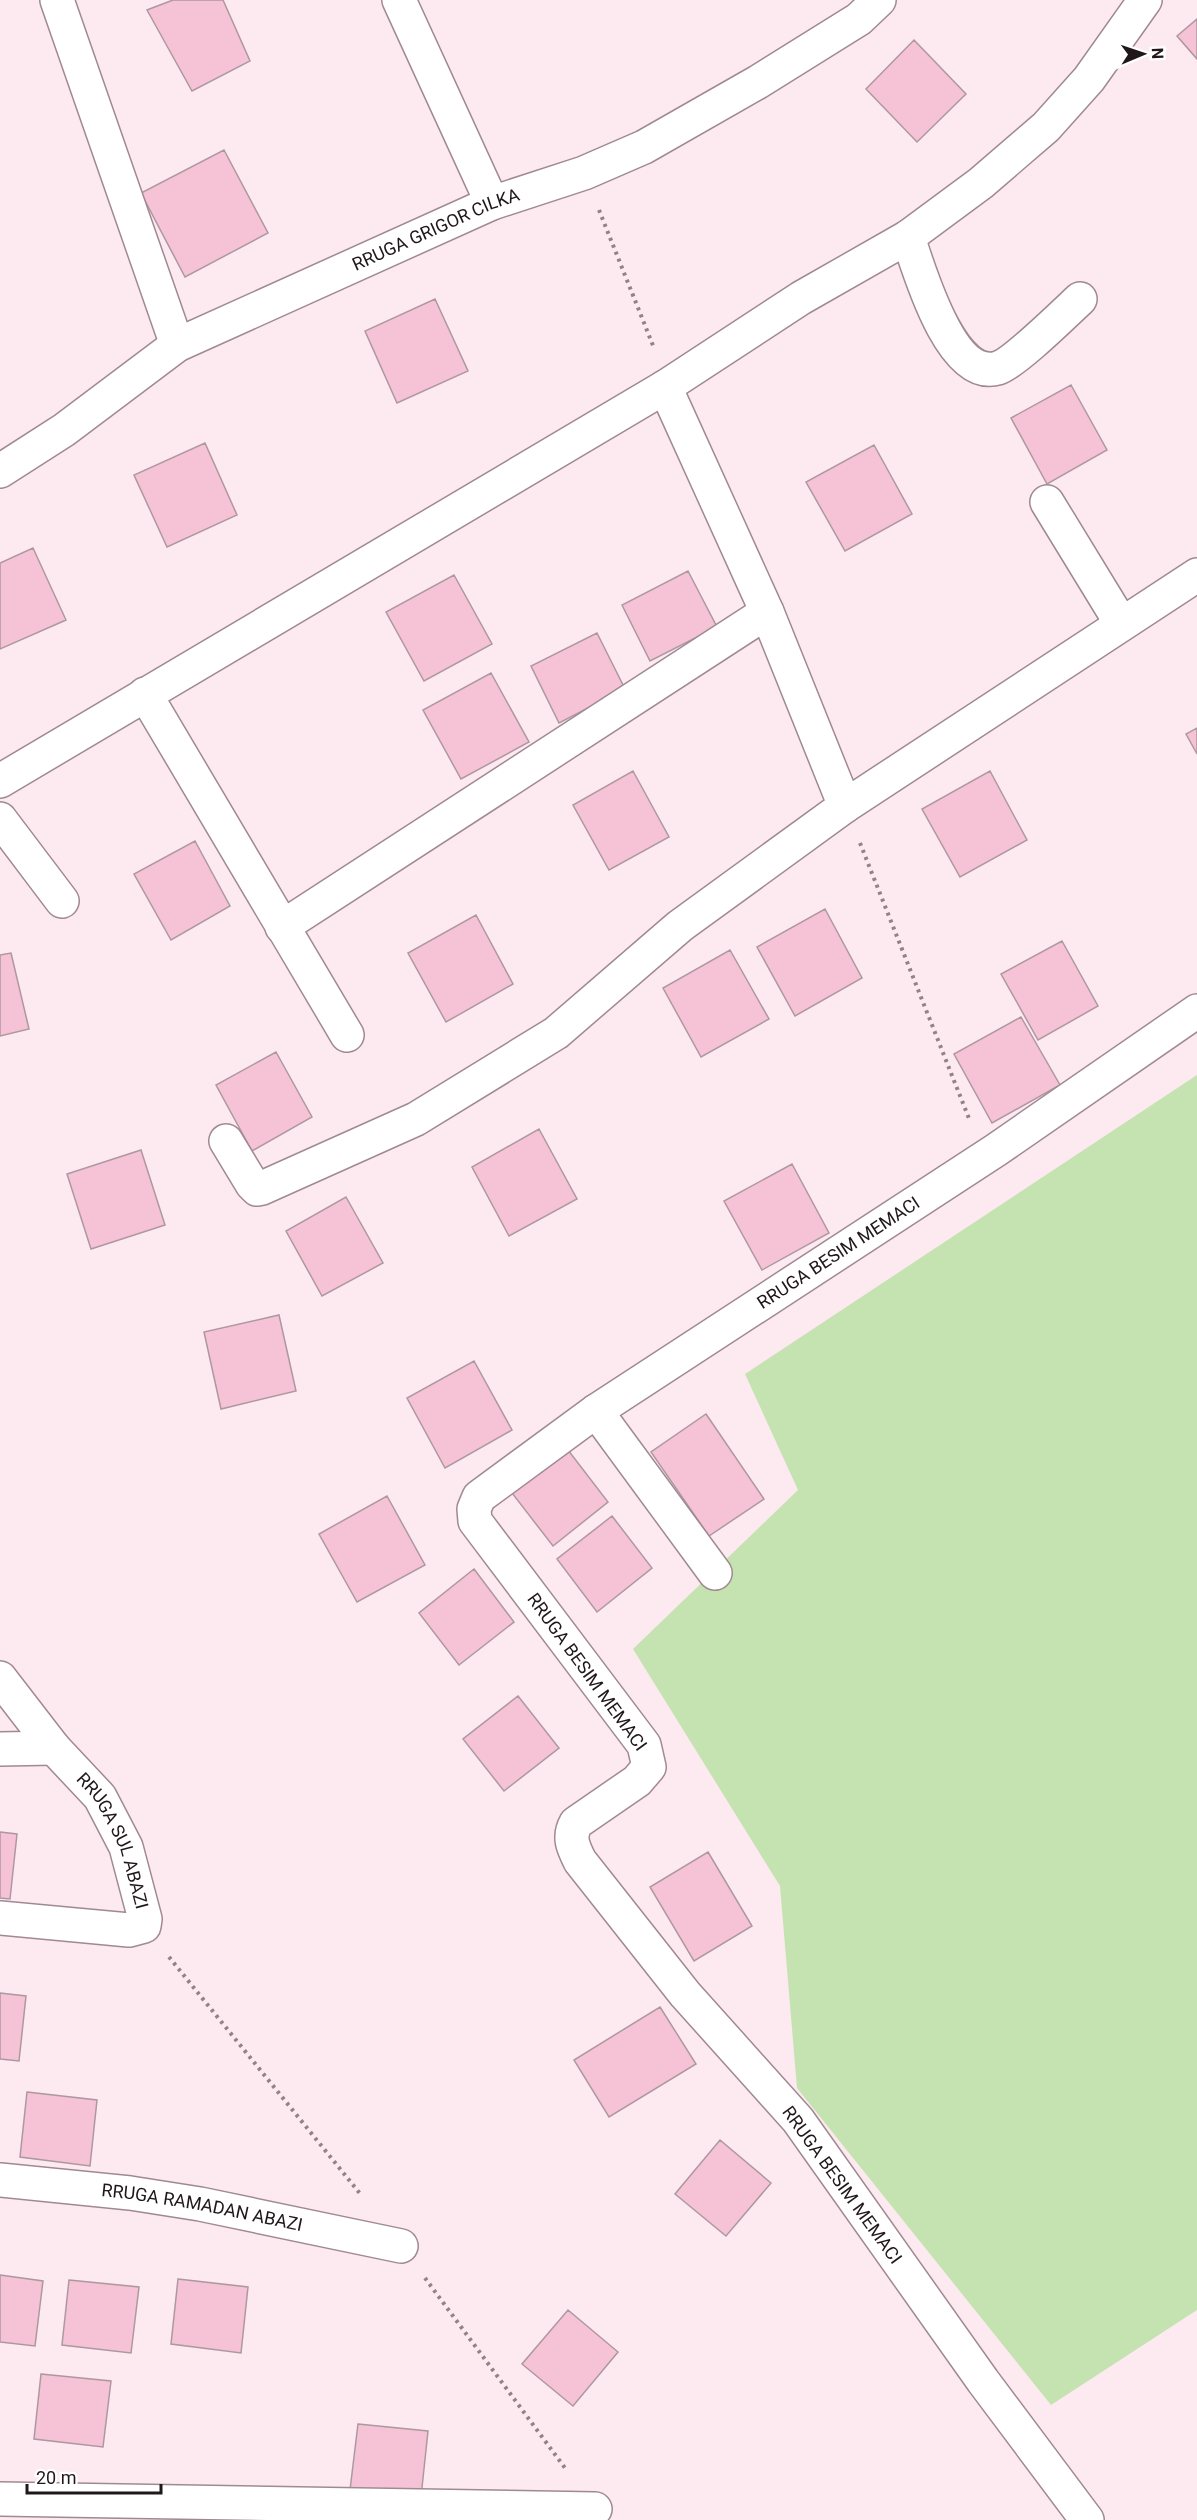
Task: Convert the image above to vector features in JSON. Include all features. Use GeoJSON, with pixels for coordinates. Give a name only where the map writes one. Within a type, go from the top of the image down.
{"type":"FeatureCollection","features":[{"type":"Feature","properties":{"kind":"street"},"geometry":{"type":"LineString","coordinates":[[57,0],[177,345]]}},
{"type":"Feature","properties":{"kind":"street"},"geometry":{"type":"LineString","coordinates":[[399,0],[492,203]]}},
{"type":"Feature","properties":{"kind":"street","name":"RRUGA GRIGOR CILKA"},"geometry":{"type":"LineString","coordinates":[[0,471],[63,430],[177,345],[492,203],[584,173],[644,147],[758,82],[859,19],[879,0]]}},
{"type":"Feature","properties":{"kind":"street"},"geometry":{"type":"LineString","coordinates":[[0,781],[665,387],[801,298],[908,237],[981,183],[1046,127],[1089,79],[1145,0]]}},
{"type":"Feature","properties":{"kind":"street"},"geometry":{"type":"LineString","coordinates":[[908,237],[926,290],[945,330],[965,359],[981,370],[1000,368],[1080,299]]}},
{"type":"Feature","properties":{"kind":"street"},"geometry":{"type":"LineString","coordinates":[[665,387],[767,612],[845,806]]}},
{"type":"Feature","properties":{"kind":"street"},"geometry":{"type":"LineString","coordinates":[[1047,502],[1121,623]]}},
{"type":"Feature","properties":{"kind":"street"},"geometry":{"type":"LineString","coordinates":[[226,1142],[257,1189],[416,1119],[556,1034],[680,926],[845,806],[1197,575]]}},
{"type":"Feature","properties":{"kind":"street"},"geometry":{"type":"LineString","coordinates":[[282,927],[767,612]]}},
{"type":"Feature","properties":{"kind":"street"},"geometry":{"type":"LineString","coordinates":[[145,694],[347,1035]]}},
{"type":"Feature","properties":{"kind":"street"},"geometry":{"type":"LineString","coordinates":[[0,819],[62,902]]}},
{"type":"Feature","properties":{"kind":"street","name":"RRUGA BESIM MEMACI"},"geometry":{"type":"LineString","coordinates":[[1087,2520],[983,2381],[798,2120],[685,1994],[580,1861],[572,1844],[572,1831],[576,1823],[638,1781],[649,1767],[649,1759],[644,1745],[475,1521],[474,1509],[479,1497],[596,1411],[985,1158],[1197,1011]]}},
{"type":"Feature","properties":{"kind":"street"},"geometry":{"type":"LineString","coordinates":[[596,1411],[715,1573]]}},
{"type":"Feature","properties":{"kind":"street","name":"RRUGA SUL ABAZI"},"geometry":{"type":"LineString","coordinates":[[0,1678],[54,1748],[100,1797],[126,1847],[145,1919],[144,1926],[129,1930],[0,1918]]}},
{"type":"Feature","properties":{"kind":"street"},"geometry":{"type":"LineString","coordinates":[[0,1749],[54,1748]]}},
{"type":"Feature","properties":{"kind":"street","name":"RRUGA RAMADAN ABAZI"},"geometry":{"type":"LineString","coordinates":[[0,2180],[130,2193],[200,2204],[401,2246]]}},
{"type":"Feature","properties":{"kind":"street"},"geometry":{"type":"LineString","coordinates":[[0,2499],[595,2509]]}},
{"type":"Feature","properties":{"kind":"path"},"geometry":{"type":"LineString","coordinates":[[584,173],[654,348],[665,387]]}},
{"type":"Feature","properties":{"kind":"path"},"geometry":{"type":"LineString","coordinates":[[845,806],[985,1158]]}},
{"type":"Feature","properties":{"kind":"green space"},"geometry":{"type":"Polygon","coordinates":[[[1197,1075],[1197,2310],[1051,2405],[797,2088],[780,1886],[633,1649],[798,1490],[745,1374],[1197,1075]]]}},
{"type":"Feature","properties":{"kind":"building"},"geometry":{"type":"Polygon","coordinates":[[[173,0],[223,0],[250,61],[192,91],[147,10],[173,0]]]}},
{"type":"Feature","properties":{"kind":"building"},"geometry":{"type":"Polygon","coordinates":[[[1197,19],[1197,59],[1177,36],[1197,19]]]}},
{"type":"Feature","properties":{"kind":"building"},"geometry":{"type":"Polygon","coordinates":[[[914,40],[966,94],[917,142],[866,89],[914,40]]]}},
{"type":"Feature","properties":{"kind":"building"},"geometry":{"type":"Polygon","coordinates":[[[224,150],[268,233],[185,277],[141,193],[224,150]]]}},
{"type":"Feature","properties":{"kind":"building"},"geometry":{"type":"Polygon","coordinates":[[[435,299],[468,371],[397,403],[365,331],[435,299]]]}},
{"type":"Feature","properties":{"kind":"building"},"geometry":{"type":"Polygon","coordinates":[[[1071,385],[1107,450],[1047,484],[1011,418],[1071,385]]]}},
{"type":"Feature","properties":{"kind":"building"},"geometry":{"type":"Polygon","coordinates":[[[205,443],[237,515],[167,547],[134,475],[205,443]]]}},
{"type":"Feature","properties":{"kind":"building"},"geometry":{"type":"Polygon","coordinates":[[[874,445],[912,514],[845,551],[806,482],[874,445]]]}},
{"type":"Feature","properties":{"kind":"building"},"geometry":{"type":"Polygon","coordinates":[[[33,548],[66,620],[0,649],[0,563],[33,548]]]}},
{"type":"Feature","properties":{"kind":"building"},"geometry":{"type":"Polygon","coordinates":[[[688,571],[717,627],[650,661],[622,605],[688,571]]]}},
{"type":"Feature","properties":{"kind":"building"},"geometry":{"type":"Polygon","coordinates":[[[454,575],[492,644],[424,681],[386,612],[454,575]]]}},
{"type":"Feature","properties":{"kind":"building"},"geometry":{"type":"Polygon","coordinates":[[[597,633],[625,689],[559,723],[531,666],[597,633]]]}},
{"type":"Feature","properties":{"kind":"building"},"geometry":{"type":"Polygon","coordinates":[[[491,673],[529,742],[461,779],[423,710],[491,673]]]}},
{"type":"Feature","properties":{"kind":"building"},"geometry":{"type":"Polygon","coordinates":[[[1197,728],[1197,754],[1186,734],[1197,728]]]}},
{"type":"Feature","properties":{"kind":"building"},"geometry":{"type":"Polygon","coordinates":[[[633,771],[669,837],[609,870],[573,805],[633,771]]]}},
{"type":"Feature","properties":{"kind":"building"},"geometry":{"type":"Polygon","coordinates":[[[990,771],[1027,840],[960,877],[922,809],[990,771]]]}},
{"type":"Feature","properties":{"kind":"building"},"geometry":{"type":"Polygon","coordinates":[[[195,841],[230,906],[171,940],[134,874],[195,841]]]}},
{"type":"Feature","properties":{"kind":"building"},"geometry":{"type":"Polygon","coordinates":[[[825,909],[862,978],[795,1016],[757,947],[825,909]]]}},
{"type":"Feature","properties":{"kind":"building"},"geometry":{"type":"Polygon","coordinates":[[[476,915],[513,984],[446,1022],[408,953],[476,915]]]}},
{"type":"Feature","properties":{"kind":"building"},"geometry":{"type":"Polygon","coordinates":[[[1062,941],[1098,1006],[1038,1040],[1001,974],[1062,941]]]}},
{"type":"Feature","properties":{"kind":"building"},"geometry":{"type":"Polygon","coordinates":[[[730,950],[769,1019],[701,1057],[663,988],[730,950]]]}},
{"type":"Feature","properties":{"kind":"building"},"geometry":{"type":"Polygon","coordinates":[[[11,953],[29,1029],[0,1036],[0,955],[11,953]]]}},
{"type":"Feature","properties":{"kind":"building"},"geometry":{"type":"Polygon","coordinates":[[[1021,1017],[1060,1085],[992,1123],[954,1054],[1021,1017]]]}},
{"type":"Feature","properties":{"kind":"building"},"geometry":{"type":"Polygon","coordinates":[[[276,1052],[312,1117],[252,1151],[216,1085],[276,1052]]]}},
{"type":"Feature","properties":{"kind":"building"},"geometry":{"type":"Polygon","coordinates":[[[539,1129],[577,1199],[509,1236],[472,1167],[539,1129]]]}},
{"type":"Feature","properties":{"kind":"building"},"geometry":{"type":"Polygon","coordinates":[[[141,1150],[165,1225],[91,1249],[67,1174],[141,1150]]]}},
{"type":"Feature","properties":{"kind":"building"},"geometry":{"type":"Polygon","coordinates":[[[792,1164],[829,1233],[762,1270],[724,1201],[792,1164]]]}},
{"type":"Feature","properties":{"kind":"building"},"geometry":{"type":"Polygon","coordinates":[[[346,1197],[383,1263],[322,1296],[286,1231],[346,1197]]]}},
{"type":"Feature","properties":{"kind":"building"},"geometry":{"type":"Polygon","coordinates":[[[279,1315],[296,1391],[221,1409],[204,1332],[279,1315]]]}},
{"type":"Feature","properties":{"kind":"building"},"geometry":{"type":"Polygon","coordinates":[[[474,1361],[512,1430],[445,1468],[407,1398],[474,1361]]]}},
{"type":"Feature","properties":{"kind":"building"},"geometry":{"type":"Polygon","coordinates":[[[706,1414],[764,1499],[709,1536],[651,1452],[706,1414]]]}},
{"type":"Feature","properties":{"kind":"building"},"geometry":{"type":"Polygon","coordinates":[[[568,1450],[608,1502],[553,1546],[512,1493],[568,1450]]]}},
{"type":"Feature","properties":{"kind":"building"},"geometry":{"type":"Polygon","coordinates":[[[387,1496],[425,1565],[357,1602],[319,1534],[387,1496]]]}},
{"type":"Feature","properties":{"kind":"building"},"geometry":{"type":"Polygon","coordinates":[[[612,1516],[652,1568],[597,1612],[557,1559],[612,1516]]]}},
{"type":"Feature","properties":{"kind":"building"},"geometry":{"type":"Polygon","coordinates":[[[474,1569],[514,1622],[459,1665],[419,1613],[474,1569]]]}},
{"type":"Feature","properties":{"kind":"building"},"geometry":{"type":"Polygon","coordinates":[[[518,1696],[559,1748],[504,1791],[463,1739],[518,1696]]]}},
{"type":"Feature","properties":{"kind":"building"},"geometry":{"type":"Polygon","coordinates":[[[0,1832],[17,1834],[10,1899],[0,1898],[0,1832]]]}},
{"type":"Feature","properties":{"kind":"building"},"geometry":{"type":"Polygon","coordinates":[[[708,1852],[752,1926],[694,1961],[650,1887],[708,1852]]]}},
{"type":"Feature","properties":{"kind":"building"},"geometry":{"type":"Polygon","coordinates":[[[0,1993],[26,1996],[19,2061],[0,2059],[0,1993]]]}},
{"type":"Feature","properties":{"kind":"building"},"geometry":{"type":"Polygon","coordinates":[[[660,2007],[696,2064],[609,2117],[574,2060],[660,2007]]]}},
{"type":"Feature","properties":{"kind":"building"},"geometry":{"type":"Polygon","coordinates":[[[27,2092],[97,2100],[90,2166],[20,2157],[27,2092]]]}},
{"type":"Feature","properties":{"kind":"building"},"geometry":{"type":"Polygon","coordinates":[[[720,2140],[771,2183],[726,2236],[675,2194],[720,2140]]]}},
{"type":"Feature","properties":{"kind":"building"},"geometry":{"type":"Polygon","coordinates":[[[0,2275],[43,2281],[35,2346],[0,2342],[0,2275]]]}},
{"type":"Feature","properties":{"kind":"building"},"geometry":{"type":"Polygon","coordinates":[[[178,2279],[248,2287],[241,2353],[171,2344],[178,2279]]]}},
{"type":"Feature","properties":{"kind":"building"},"geometry":{"type":"Polygon","coordinates":[[[69,2280],[139,2287],[131,2353],[62,2345],[69,2280]]]}},
{"type":"Feature","properties":{"kind":"building"},"geometry":{"type":"Polygon","coordinates":[[[568,2310],[618,2352],[573,2406],[522,2364],[568,2310]]]}},
{"type":"Feature","properties":{"kind":"building"},"geometry":{"type":"Polygon","coordinates":[[[41,2374],[111,2381],[103,2447],[34,2439],[41,2374]]]}},
{"type":"Feature","properties":{"kind":"building"},"geometry":{"type":"Polygon","coordinates":[[[358,2424],[428,2431],[421,2497],[350,2490],[358,2424]]]}}]}
